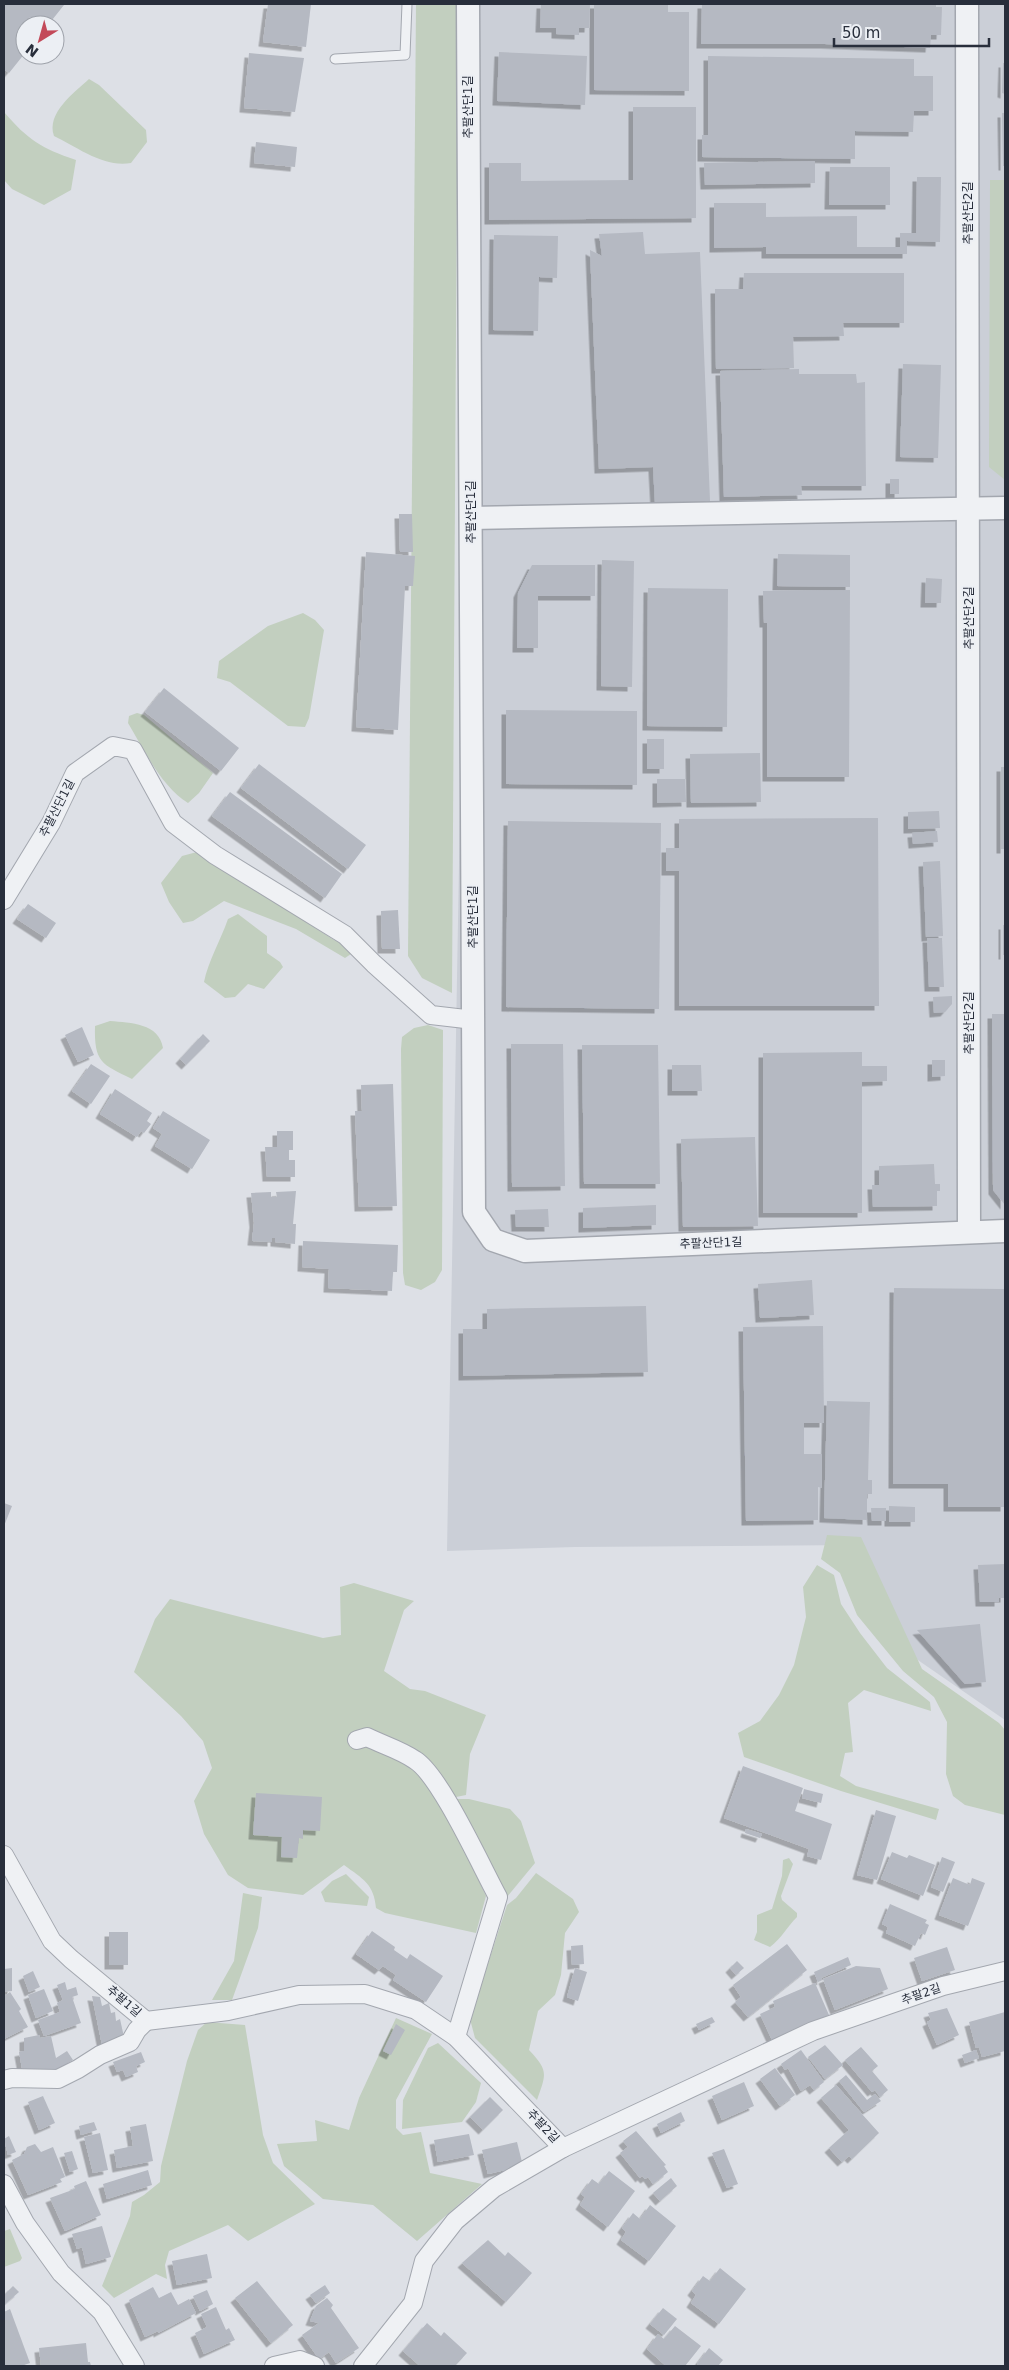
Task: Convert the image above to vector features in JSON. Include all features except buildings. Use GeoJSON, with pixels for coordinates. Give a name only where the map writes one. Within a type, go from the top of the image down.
{"type":"FeatureCollection","features":[{"type":"Feature","properties":{"kind":"street","name":"추팔산단1길"},"geometry":{"type":"LineString","coordinates":[[468,4],[474,1212],[493,1240],[525,1251],[1005,1231]]}},
{"type":"Feature","properties":{"kind":"street","name":"추팔산단2길"},"geometry":{"type":"LineString","coordinates":[[967,4],[969,1232]]}},
{"type":"Feature","properties":{"kind":"street"},"geometry":{"type":"LineString","coordinates":[[471,518],[1005,508]]}},
{"type":"Feature","properties":{"kind":"street","name":"추팔산단1길"},"geometry":{"type":"LineString","coordinates":[[4,900],[51,823],[75,773],[113,746],[133,750],[174,824],[215,854],[345,935],[431,1015],[474,1020]]}},
{"type":"Feature","properties":{"kind":"street"},"geometry":{"type":"LineString","coordinates":[[357,1740],[367,1737],[417,1760],[430,1775],[498,1897],[456,2037]]}},
{"type":"Feature","properties":{"kind":"street","name":"추팔1길"},"geometry":{"type":"LineString","coordinates":[[4,1855],[52,1941],[146,2021],[137,2030],[130,2042],[100,2055],[58,2079],[12,2078],[4,2080]]}},
{"type":"Feature","properties":{"kind":"street","name":"추팔2길"},"geometry":{"type":"LineString","coordinates":[[146,2021],[228,2011],[298,1995],[365,1994],[416,2010],[456,2037],[564,2148],[813,2031],[943,1986],[1005,1971]]}},
{"type":"Feature","properties":{"kind":"street"},"geometry":{"type":"LineString","coordinates":[[364,2366],[413,2303],[424,2260],[455,2221],[494,2188],[564,2148]]}},
{"type":"Feature","properties":{"kind":"street"},"geometry":{"type":"LineString","coordinates":[[4,2184],[25,2223],[61,2274],[102,2312],[135,2366]]}},
{"type":"Feature","properties":{"kind":"street"},"geometry":{"type":"LineString","coordinates":[[274,2366],[300,2360],[315,2366]]}},
{"type":"Feature","properties":{"kind":"lane"},"geometry":{"type":"LineString","coordinates":[[335,59],[405,55],[407,4]]}},
{"type":"Feature","properties":{"kind":"shaded area"},"geometry":{"type":"Polygon","coordinates":[[[474,4],[1005,4],[1005,1720],[912,1656],[855,1545],[575,1547],[447,1551],[474,4]]]}},
{"type":"Feature","properties":{"kind":"green space"},"geometry":{"type":"Polygon","coordinates":[[[416,4],[458,4],[452,993],[422,978],[408,956],[416,4]]]}},
{"type":"Feature","properties":{"kind":"green space"},"geometry":{"type":"Polygon","coordinates":[[[89,79],[99,85],[146,130],[147,142],[131,163],[121,164],[101,160],[54,136],[54,119],[58,112],[69,97],[89,79]]]}},
{"type":"Feature","properties":{"kind":"green space"},"geometry":{"type":"Polygon","coordinates":[[[4,112],[20,130],[36,142],[76,160],[71,190],[44,205],[12,189],[4,180],[4,112]]]}},
{"type":"Feature","properties":{"kind":"green space"},"geometry":{"type":"Polygon","coordinates":[[[990,180],[1005,180],[1005,480],[989,467],[990,180]]]}},
{"type":"Feature","properties":{"kind":"green space"},"geometry":{"type":"Polygon","coordinates":[[[303,613],[315,620],[324,630],[309,718],[305,727],[288,726],[230,682],[217,678],[219,661],[268,626],[303,613]]]}},
{"type":"Feature","properties":{"kind":"green space"},"geometry":{"type":"Polygon","coordinates":[[[137,713],[144,715],[213,773],[199,793],[188,803],[178,796],[161,777],[128,723],[129,716],[137,713]]]}},
{"type":"Feature","properties":{"kind":"green space"},"geometry":{"type":"Polygon","coordinates":[[[197,852],[334,940],[345,944],[351,954],[345,958],[296,929],[224,901],[193,921],[183,923],[169,902],[161,883],[182,856],[197,852]]]}},
{"type":"Feature","properties":{"kind":"green space"},"geometry":{"type":"Polygon","coordinates":[[[238,914],[267,936],[267,953],[280,962],[283,967],[264,989],[248,984],[235,997],[225,998],[204,982],[208,967],[228,919],[238,914]]]}},
{"type":"Feature","properties":{"kind":"green space"},"geometry":{"type":"Polygon","coordinates":[[[110,1021],[143,1026],[150,1029],[160,1040],[163,1048],[132,1079],[113,1070],[98,1055],[95,1026],[110,1021]]]}},
{"type":"Feature","properties":{"kind":"green space"},"geometry":{"type":"Polygon","coordinates":[[[428,1025],[443,1030],[442,1270],[435,1282],[421,1290],[405,1285],[403,1273],[401,1049],[402,1037],[414,1028],[428,1025]]]}},
{"type":"Feature","properties":{"kind":"green space"},"geometry":{"type":"Polygon","coordinates":[[[827,1535],[861,1537],[922,1669],[999,1723],[1005,1730],[1005,1815],[965,1805],[953,1796],[946,1774],[947,1722],[934,1697],[903,1671],[857,1615],[840,1573],[821,1559],[827,1535]]]}},
{"type":"Feature","properties":{"kind":"green space"},"geometry":{"type":"Polygon","coordinates":[[[817,1565],[834,1575],[841,1604],[887,1668],[930,1702],[931,1711],[864,1690],[848,1703],[853,1752],[845,1753],[840,1776],[856,1786],[939,1809],[936,1820],[841,1791],[744,1757],[738,1733],[760,1721],[779,1695],[794,1665],[806,1617],[803,1587],[817,1565]]]}},
{"type":"Feature","properties":{"kind":"green space"},"geometry":{"type":"Polygon","coordinates":[[[354,1583],[414,1601],[404,1610],[384,1671],[410,1689],[425,1691],[486,1715],[470,1754],[466,1795],[451,1798],[444,1807],[486,1896],[476,1933],[385,1913],[376,1908],[373,1893],[366,1883],[344,1865],[303,1895],[248,1888],[228,1875],[204,1834],[194,1801],[212,1768],[203,1741],[181,1716],[134,1672],[155,1619],[170,1599],[323,1638],[341,1635],[340,1587],[354,1583]]]}},
{"type":"Feature","properties":{"kind":"green space"},"geometry":{"type":"Polygon","coordinates":[[[456,1799],[469,1799],[510,1809],[521,1821],[535,1863],[507,1897],[456,1799]]]}},
{"type":"Feature","properties":{"kind":"green space"},"geometry":{"type":"Polygon","coordinates":[[[789,1858],[793,1864],[781,1896],[782,1900],[797,1913],[797,1917],[770,1947],[754,1940],[757,1932],[757,1915],[772,1909],[782,1876],[783,1860],[789,1858]]]}},
{"type":"Feature","properties":{"kind":"green space"},"geometry":{"type":"Polygon","coordinates":[[[536,1873],[573,1899],[579,1912],[565,1933],[561,1975],[555,1995],[538,2011],[529,2050],[540,2063],[544,2073],[537,2100],[475,2038],[470,2019],[507,1905],[516,1898],[536,1873]]]}},
{"type":"Feature","properties":{"kind":"green space"},"geometry":{"type":"Polygon","coordinates":[[[346,1874],[369,1897],[367,1906],[325,1902],[321,1892],[332,1881],[346,1874]]]}},
{"type":"Feature","properties":{"kind":"green space"},"geometry":{"type":"Polygon","coordinates":[[[243,1893],[262,1897],[258,1928],[232,2000],[212,2000],[234,1961],[243,1893]]]}},
{"type":"Feature","properties":{"kind":"green space"},"geometry":{"type":"Polygon","coordinates":[[[396,2018],[432,2034],[396,2100],[396,2128],[403,2135],[421,2132],[430,2173],[482,2184],[417,2241],[373,2205],[323,2199],[284,2166],[277,2144],[317,2141],[315,2120],[349,2130],[359,2098],[396,2018]]]}},
{"type":"Feature","properties":{"kind":"green space"},"geometry":{"type":"Polygon","coordinates":[[[207,2022],[245,2025],[263,2135],[273,2163],[315,2204],[248,2241],[228,2225],[169,2251],[165,2265],[167,2279],[156,2274],[114,2298],[102,2286],[130,2216],[132,2202],[160,2182],[161,2166],[187,2061],[198,2030],[207,2022]]]}},
{"type":"Feature","properties":{"kind":"green space"},"geometry":{"type":"Polygon","coordinates":[[[438,2043],[481,2083],[476,2102],[462,2122],[402,2129],[403,2100],[428,2048],[438,2043]]]}},
{"type":"Feature","properties":{"kind":"green space"},"geometry":{"type":"Polygon","coordinates":[[[10,2229],[22,2258],[20,2261],[4,2267],[4,2231],[10,2229]]]}}]}
